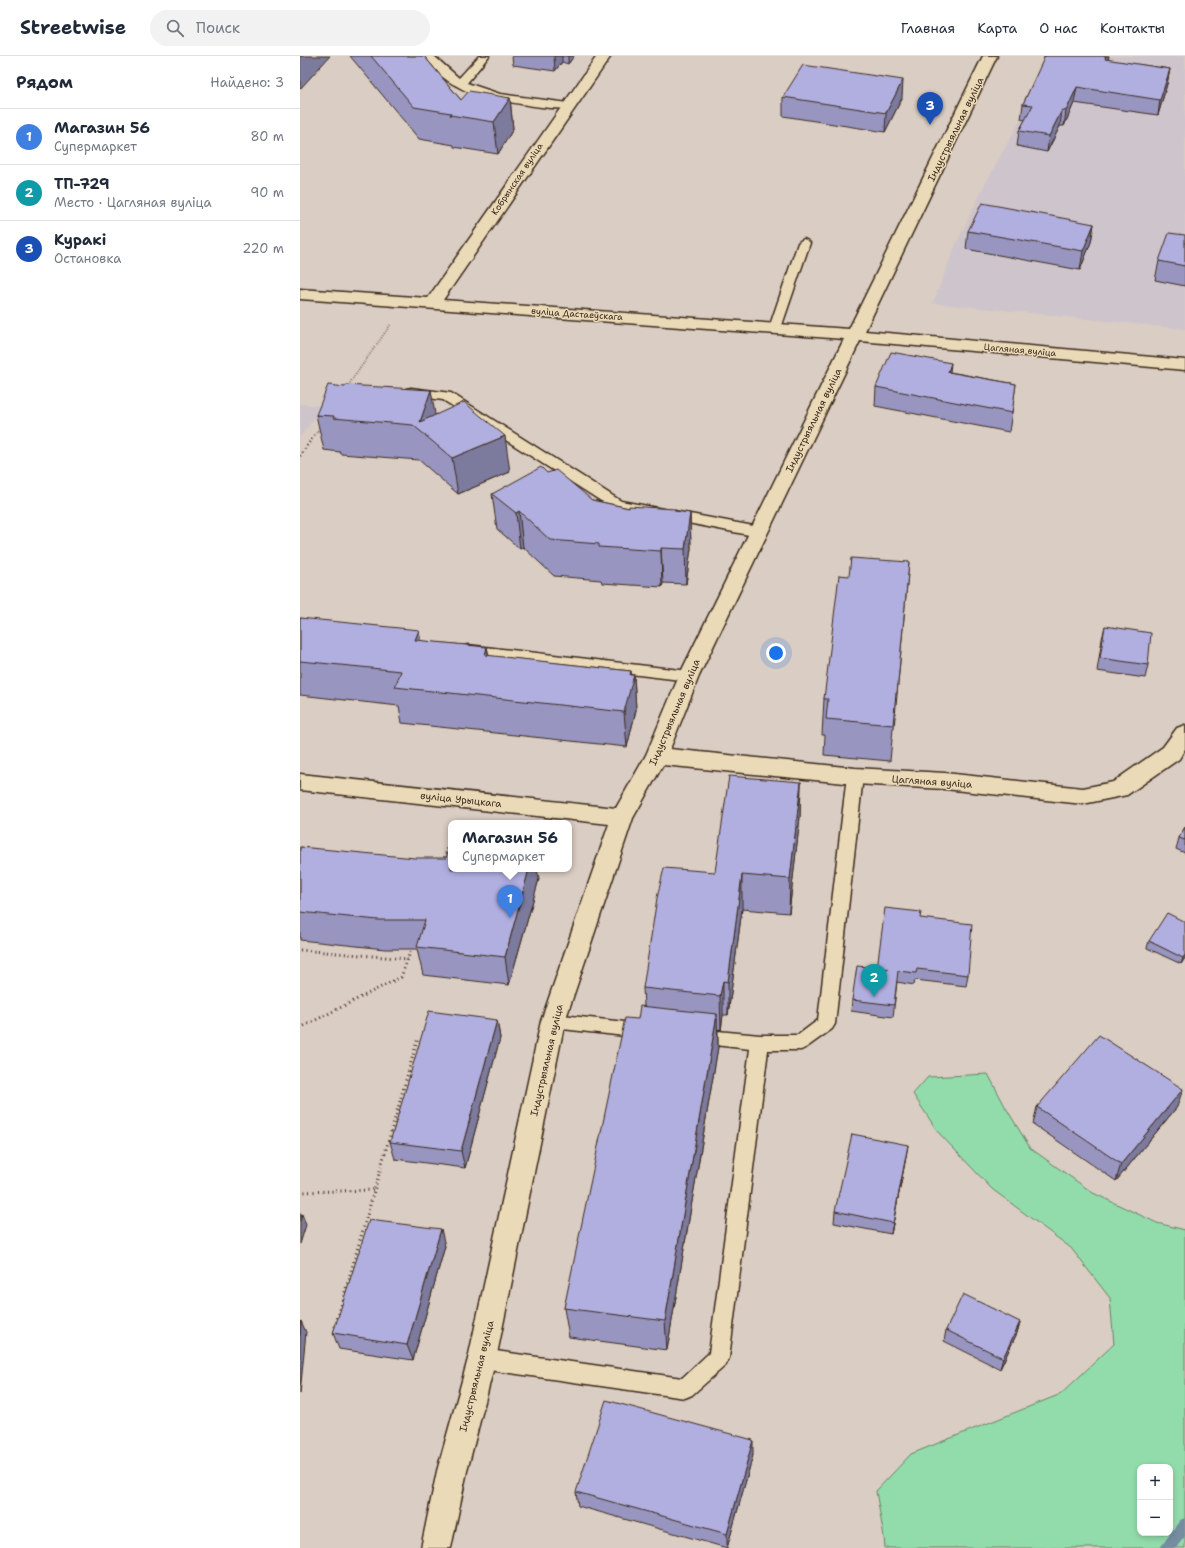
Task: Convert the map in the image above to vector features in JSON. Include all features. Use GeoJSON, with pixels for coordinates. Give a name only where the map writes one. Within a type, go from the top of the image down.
{"type":"FeatureCollection","features":[{"type":"Feature","properties":{"kind":"street","name":"Кобрынская вуліца"},"geometry":{"type":"LineString","coordinates":[[432,304],[604,56]]}},
{"type":"Feature","properties":{"kind":"street","name":"Індустрыяльная вуліца"},"geometry":{"type":"LineString","coordinates":[[436,1548],[452,1472],[482,1359],[553,1022],[622,816],[658,756],[689,676],[990,56]]}},
{"type":"Feature","properties":{"kind":"street","name":"вуліца Дастаеўскага"},"geometry":{"type":"LineString","coordinates":[[300,294],[855,335]]}},
{"type":"Feature","properties":{"kind":"street","name":"Цагляная вуліца"},"geometry":{"type":"LineString","coordinates":[[855,335],[1185,365]]}},
{"type":"Feature","properties":{"kind":"street","name":"Цагляная вуліца"},"geometry":{"type":"LineString","coordinates":[[658,756],[855,776],[945,781],[1083,796],[1119,789],[1171,753],[1185,733]]}},
{"type":"Feature","properties":{"kind":"street","name":"вуліца Урыцкага"},"geometry":{"type":"LineString","coordinates":[[300,782],[622,816]]}},
{"type":"Feature","properties":{"kind":"lane"},"geometry":{"type":"LineString","coordinates":[[428,56],[460,84],[488,94],[568,106]]}},
{"type":"Feature","properties":{"kind":"lane"},"geometry":{"type":"LineString","coordinates":[[460,84],[484,56]]}},
{"type":"Feature","properties":{"kind":"lane"},"geometry":{"type":"LineString","coordinates":[[775,328],[804,243]]}},
{"type":"Feature","properties":{"kind":"lane"},"geometry":{"type":"LineString","coordinates":[[401,390],[446,396],[617,505],[758,532]]}},
{"type":"Feature","properties":{"kind":"lane"},"geometry":{"type":"LineString","coordinates":[[451,648],[689,676]]}},
{"type":"Feature","properties":{"kind":"lane"},"geometry":{"type":"LineString","coordinates":[[680,1035],[760,1043],[801,1042],[826,1024],[855,776]]}},
{"type":"Feature","properties":{"kind":"lane"},"geometry":{"type":"LineString","coordinates":[[553,1022],[656,1032]]}},
{"type":"Feature","properties":{"kind":"lane"},"geometry":{"type":"LineString","coordinates":[[482,1359],[685,1388],[719,1358],[760,1043]]}},
{"type":"Feature","properties":{"kind":"path"},"geometry":{"type":"LineString","coordinates":[[344,392],[406,302]]}},
{"type":"Feature","properties":{"kind":"path"},"geometry":{"type":"LineString","coordinates":[[300,456],[322,424]]}},
{"type":"Feature","properties":{"kind":"path"},"geometry":{"type":"LineString","coordinates":[[441,866],[448,846]]}},
{"type":"Feature","properties":{"kind":"path"},"geometry":{"type":"LineString","coordinates":[[300,1028],[401,977],[413,945]]}},
{"type":"Feature","properties":{"kind":"path"},"geometry":{"type":"LineString","coordinates":[[300,950],[408,959]]}},
{"type":"Feature","properties":{"kind":"path"},"geometry":{"type":"LineString","coordinates":[[335,1327],[418,1038]]}},
{"type":"Feature","properties":{"kind":"path"},"geometry":{"type":"LineString","coordinates":[[300,1192],[375,1190]]}},
{"type":"Feature","properties":{"kind":"shaded area"},"geometry":{"type":"Polygon","coordinates":[[[1048,56],[1185,56],[1185,329],[933,303],[955,247],[983,188],[1021,119],[1048,56]]]}},
{"type":"Feature","properties":{"kind":"shaded area"},"geometry":{"type":"Polygon","coordinates":[[[300,404],[323,406],[300,437],[300,404]]]}},
{"type":"Feature","properties":{"kind":"green space"},"geometry":{"type":"Polygon","coordinates":[[[988,1074],[1030,1148],[1093,1193],[1157,1223],[1185,1230],[1185,1548],[885,1548],[876,1491],[911,1454],[1061,1394],[1114,1344],[1110,1298],[1071,1248],[992,1189],[938,1132],[913,1094],[928,1077],[988,1074]]]}},
{"type":"Feature","properties":{"kind":"building"},"geometry":{"type":"Polygon","coordinates":[[[371,56],[424,56],[461,100],[469,91],[510,98],[494,122],[450,115],[451,113],[414,107],[371,56]]]}},
{"type":"Feature","properties":{"kind":"building"},"geometry":{"type":"Polygon","coordinates":[[[1045,56],[1106,56],[1105,59],[1170,69],[1160,100],[1077,87],[1066,111],[1062,110],[1049,136],[1019,131],[1033,105],[1023,104],[1045,56]]]}},
{"type":"Feature","properties":{"kind":"building"},"geometry":{"type":"Polygon","coordinates":[[[803,65],[903,80],[886,113],[783,97],[803,65]]]}},
{"type":"Feature","properties":{"kind":"building"},"geometry":{"type":"Polygon","coordinates":[[[982,203],[1094,224],[1083,251],[968,231],[982,203]]]}},
{"type":"Feature","properties":{"kind":"building"},"geometry":{"type":"Polygon","coordinates":[[[1169,233],[1185,235],[1185,266],[1159,261],[1169,233]]]}},
{"type":"Feature","properties":{"kind":"building"},"geometry":{"type":"Polygon","coordinates":[[[891,352],[951,363],[948,372],[1016,384],[1012,413],[876,387],[891,352]]]}},
{"type":"Feature","properties":{"kind":"building"},"geometry":{"type":"Polygon","coordinates":[[[328,385],[431,390],[420,422],[464,402],[505,436],[452,458],[413,425],[333,418],[334,416],[316,415],[328,385]]]}},
{"type":"Feature","properties":{"kind":"building"},"geometry":{"type":"Polygon","coordinates":[[[541,467],[547,473],[556,470],[592,500],[629,508],[629,506],[675,509],[675,511],[690,513],[685,549],[661,548],[661,551],[599,547],[599,544],[550,540],[519,511],[516,513],[492,494],[541,467]]]}},
{"type":"Feature","properties":{"kind":"building"},"geometry":{"type":"Polygon","coordinates":[[[851,558],[909,562],[893,725],[826,719],[828,699],[824,699],[839,575],[849,576],[851,558]]]}},
{"type":"Feature","properties":{"kind":"building"},"geometry":{"type":"Polygon","coordinates":[[[300,618],[419,630],[415,640],[487,647],[485,655],[631,671],[630,675],[634,675],[624,712],[395,687],[401,671],[300,661],[300,618]]]}},
{"type":"Feature","properties":{"kind":"building"},"geometry":{"type":"Polygon","coordinates":[[[1105,626],[1151,633],[1148,665],[1100,658],[1105,626]]]}},
{"type":"Feature","properties":{"kind":"building"},"geometry":{"type":"Polygon","coordinates":[[[729,776],[801,782],[790,879],[742,875],[728,982],[723,981],[720,996],[643,988],[657,898],[664,868],[715,872],[729,776]]]}},
{"type":"Feature","properties":{"kind":"building"},"geometry":{"type":"Polygon","coordinates":[[[1185,827],[1185,840],[1179,838],[1185,827]]]}},
{"type":"Feature","properties":{"kind":"building"},"geometry":{"type":"Polygon","coordinates":[[[300,847],[415,858],[446,858],[448,852],[448,872],[528,872],[505,957],[417,947],[425,920],[378,920],[300,912],[300,847]]]}},
{"type":"Feature","properties":{"kind":"building"},"geometry":{"type":"Polygon","coordinates":[[[885,908],[921,912],[920,918],[972,924],[968,975],[917,969],[916,973],[898,971],[894,1005],[852,1000],[857,966],[877,968],[885,908]]]}},
{"type":"Feature","properties":{"kind":"building"},"geometry":{"type":"Polygon","coordinates":[[[1167,913],[1185,922],[1185,955],[1183,958],[1149,941],[1167,913]]]}},
{"type":"Feature","properties":{"kind":"building"},"geometry":{"type":"Polygon","coordinates":[[[640,1006],[717,1014],[665,1321],[564,1308],[625,1018],[638,1019],[640,1006]]]}},
{"type":"Feature","properties":{"kind":"building"},"geometry":{"type":"Polygon","coordinates":[[[429,1011],[497,1020],[461,1151],[390,1142],[429,1011]]]}},
{"type":"Feature","properties":{"kind":"building"},"geometry":{"type":"Polygon","coordinates":[[[1099,1035],[1183,1089],[1121,1164],[1037,1107],[1099,1035]]]}},
{"type":"Feature","properties":{"kind":"building"},"geometry":{"type":"Polygon","coordinates":[[[852,1134],[908,1145],[893,1223],[835,1211],[852,1134]]]}},
{"type":"Feature","properties":{"kind":"building"},"geometry":{"type":"Polygon","coordinates":[[[369,1220],[441,1229],[407,1345],[333,1333],[369,1220]]]}},
{"type":"Feature","properties":{"kind":"building"},"geometry":{"type":"Polygon","coordinates":[[[963,1294],[1020,1322],[1003,1358],[946,1330],[963,1294]]]}},
{"type":"Feature","properties":{"kind":"building"},"geometry":{"type":"Polygon","coordinates":[[[606,1400],[753,1440],[727,1534],[576,1492],[606,1400]]]}},
{"type":"Feature","properties":{"kind":"waterway"},"geometry":{"type":"LineString","coordinates":[[1167,1548],[1185,1525]]}},
{"type":"Feature","properties":{"kind":"place","name":"Куракі"},"geometry":{"type":"Point","coordinates":[930,125]}},
{"type":"Feature","properties":{"kind":"place","name":"Магазин 56"},"geometry":{"type":"Point","coordinates":[510,918]}},
{"type":"Feature","properties":{"kind":"place","name":"ТП-729"},"geometry":{"type":"Point","coordinates":[874,997]}}]}
